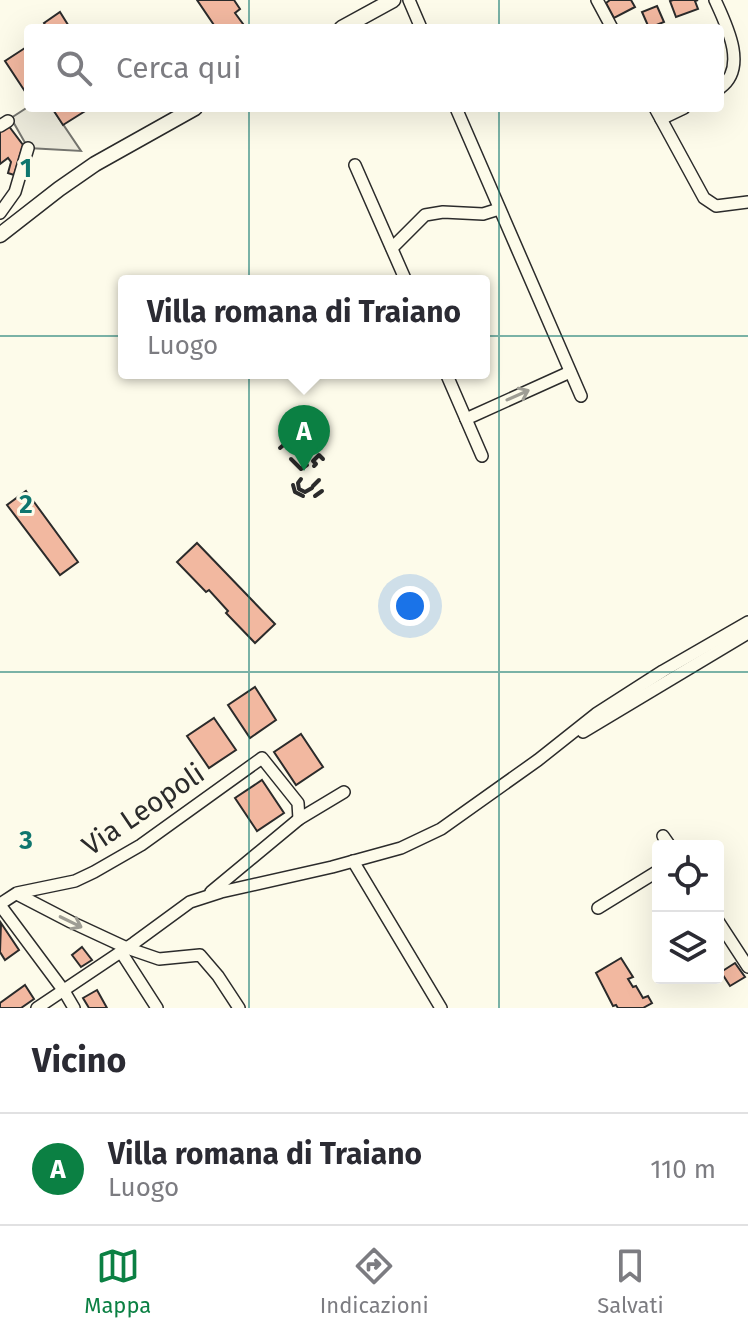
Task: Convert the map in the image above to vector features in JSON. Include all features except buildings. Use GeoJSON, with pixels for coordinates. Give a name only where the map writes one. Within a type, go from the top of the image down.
{"type":"FeatureCollection","features":[{"type":"Feature","properties":{"kind":"main road"},"geometry":{"type":"LineString","coordinates":[[349,24],[393,0]]}},
{"type":"Feature","properties":{"kind":"main road"},"geometry":{"type":"LineString","coordinates":[[0,235],[95,164],[188,112]]}},
{"type":"Feature","properties":{"kind":"street"},"geometry":{"type":"LineString","coordinates":[[409,0],[419,24]]}},
{"type":"Feature","properties":{"kind":"street"},"geometry":{"type":"LineString","coordinates":[[597,0],[610,24]]}},
{"type":"Feature","properties":{"kind":"street"},"geometry":{"type":"LineString","coordinates":[[715,0],[734,44],[736,66],[730,82],[724,86]]}},
{"type":"Feature","properties":{"kind":"street"},"geometry":{"type":"LineString","coordinates":[[458,112],[581,396]]}},
{"type":"Feature","properties":{"kind":"street"},"geometry":{"type":"LineString","coordinates":[[658,113],[704,198],[716,206],[748,202]]}},
{"type":"Feature","properties":{"kind":"street"},"geometry":{"type":"LineString","coordinates":[[0,213],[15,192],[28,148]]}},
{"type":"Feature","properties":{"kind":"street"},"geometry":{"type":"LineString","coordinates":[[355,165],[403,275]]}},
{"type":"Feature","properties":{"kind":"street"},"geometry":{"type":"LineString","coordinates":[[392,248],[425,215],[443,212],[483,214],[499,209]]}},
{"type":"Feature","properties":{"kind":"street"},"geometry":{"type":"LineString","coordinates":[[466,419],[570,372]]}},
{"type":"Feature","properties":{"kind":"street"},"geometry":{"type":"LineString","coordinates":[[449,379],[482,456]]}},
{"type":"Feature","properties":{"kind":"street"},"geometry":{"type":"LineString","coordinates":[[37,1008],[190,902],[401,848],[441,829],[596,714],[748,622]]}},
{"type":"Feature","properties":{"kind":"street"},"geometry":{"type":"LineString","coordinates":[[538,760],[748,633]]}},
{"type":"Feature","properties":{"kind":"street","name":"Via Leopoli"},"geometry":{"type":"LineString","coordinates":[[2,910],[17,893],[75,881],[141,845],[262,758],[298,803],[299,819]]}},
{"type":"Feature","properties":{"kind":"street"},"geometry":{"type":"LineString","coordinates":[[204,897],[299,819],[344,792]]}},
{"type":"Feature","properties":{"kind":"street"},"geometry":{"type":"LineString","coordinates":[[353,861],[441,1008]]}},
{"type":"Feature","properties":{"kind":"street"},"geometry":{"type":"LineString","coordinates":[[598,908],[652,875]]}},
{"type":"Feature","properties":{"kind":"street"},"geometry":{"type":"LineString","coordinates":[[17,893],[124,950],[159,959],[200,955],[239,1008]]}},
{"type":"Feature","properties":{"kind":"street"},"geometry":{"type":"LineString","coordinates":[[2,910],[74,1008]]}},
{"type":"Feature","properties":{"kind":"street"},"geometry":{"type":"LineString","coordinates":[[724,930],[748,967]]}},
{"type":"Feature","properties":{"kind":"street"},"geometry":{"type":"LineString","coordinates":[[124,950],[157,1008]]}},
{"type":"Feature","properties":{"kind":"shaded area"},"geometry":{"type":"Polygon","coordinates":[[[24,110],[24,112],[55,112],[81,151],[28,148],[11,118],[24,110]]]}},
{"type":"Feature","properties":{"kind":"wall"},"geometry":{"type":"LineString","coordinates":[[290,440],[307,458],[305,460]]}},
{"type":"Feature","properties":{"kind":"wall"},"geometry":{"type":"LineString","coordinates":[[280,448],[287,442],[289,444]]}},
{"type":"Feature","properties":{"kind":"wall"},"geometry":{"type":"LineString","coordinates":[[290,446],[307,465],[301,469],[291,459]]}},
{"type":"Feature","properties":{"kind":"wall"},"geometry":{"type":"LineString","coordinates":[[314,466],[313,461],[319,455],[323,459]]}},
{"type":"Feature","properties":{"kind":"wall"},"geometry":{"type":"LineString","coordinates":[[301,479],[299,489],[305,492],[312,488]]}},
{"type":"Feature","properties":{"kind":"wall"},"geometry":{"type":"LineString","coordinates":[[313,486],[319,480]]}},
{"type":"Feature","properties":{"kind":"wall"},"geometry":{"type":"LineString","coordinates":[[293,485],[295,492],[303,496]]}},
{"type":"Feature","properties":{"kind":"wall"},"geometry":{"type":"LineString","coordinates":[[315,496],[322,491]]}},
{"type":"Feature","properties":{"kind":"place","name":"Villa romana di Traiano"},"geometry":{"type":"Point","coordinates":[304,471]}}]}
